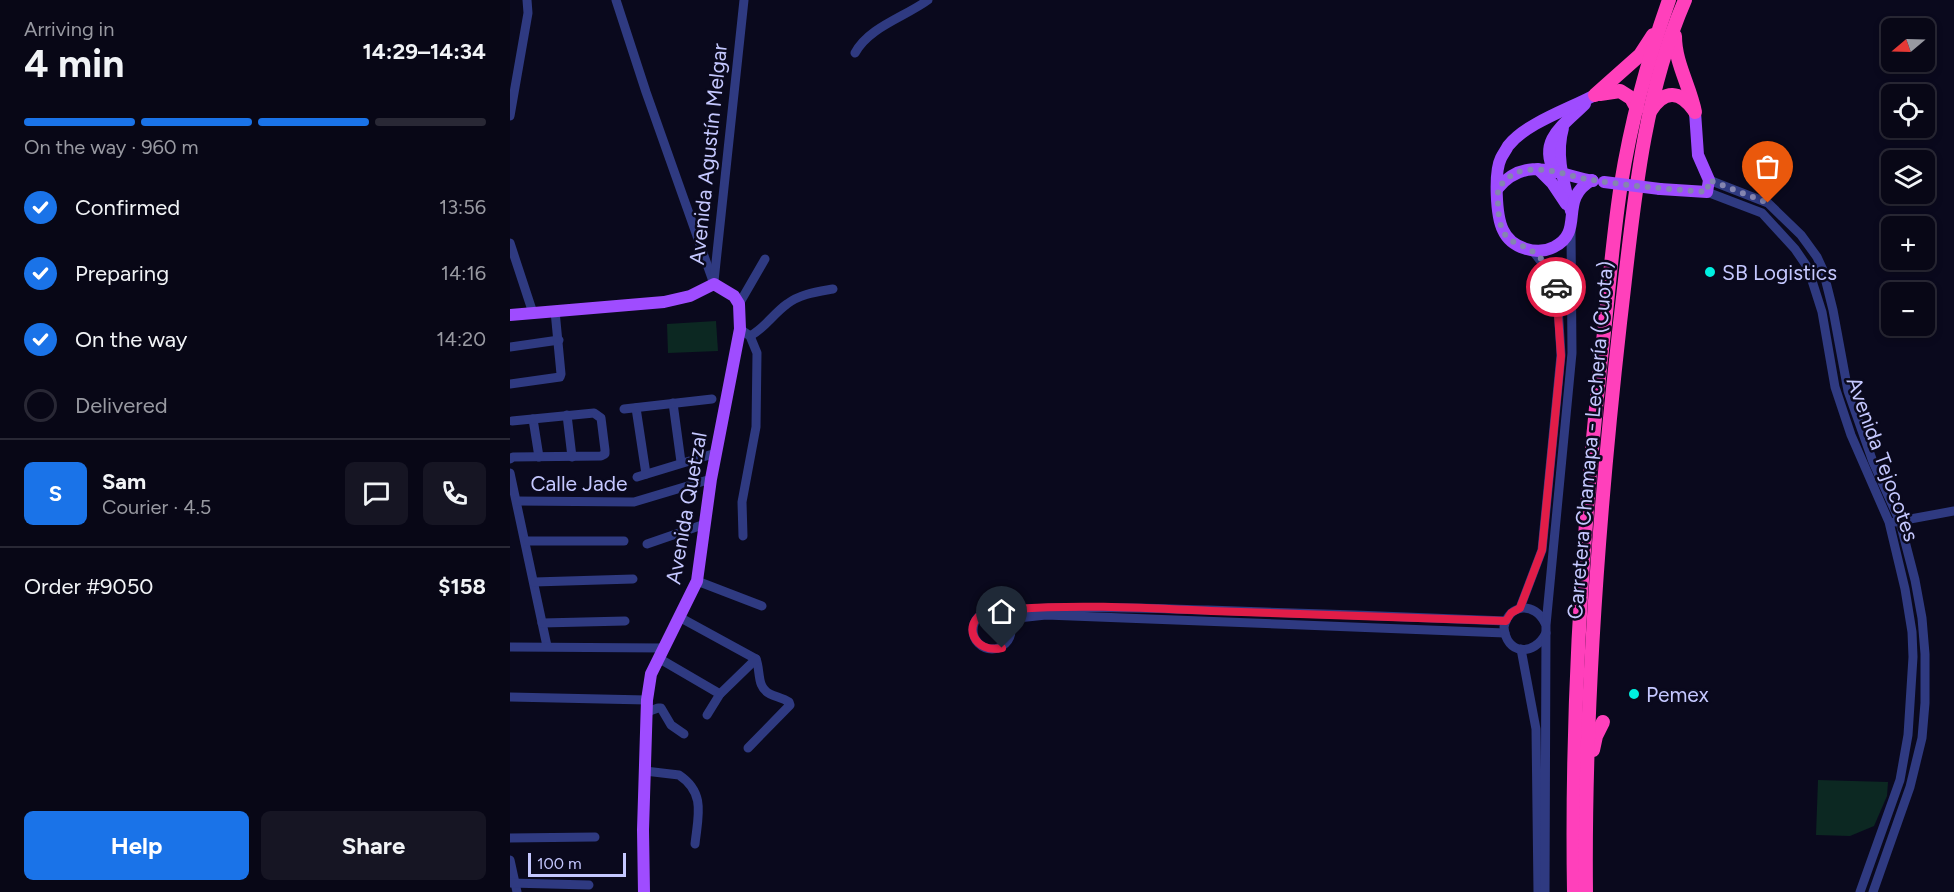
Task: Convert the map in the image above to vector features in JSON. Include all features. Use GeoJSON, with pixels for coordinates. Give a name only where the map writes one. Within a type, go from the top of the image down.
{"type":"FeatureCollection","features":[{"type":"Feature","properties":{"kind":"highway","name":"Carretera Chamapa - Lechería (Cuota)"},"geometry":{"type":"LineString","coordinates":[[1586,892],[1585,818],[1595,605],[1611,407],[1643,112],[1669,20],[1669,0]]}},
{"type":"Feature","properties":{"kind":"highway","name":"Carretera Chamapa - Lechería (Cuota)"},"geometry":{"type":"LineString","coordinates":[[1669,20],[1685,0]]}},
{"type":"Feature","properties":{"kind":"highway"},"geometry":{"type":"LineString","coordinates":[[1594,95],[1640,54],[1669,20]]}},
{"type":"Feature","properties":{"kind":"highway"},"geometry":{"type":"LineString","coordinates":[[1669,20],[1677,55],[1695,112]]}},
{"type":"Feature","properties":{"kind":"highway"},"geometry":{"type":"LineString","coordinates":[[1594,95],[1620,91],[1631,98],[1643,112],[1658,100],[1670,95],[1684,99],[1695,112]]}},
{"type":"Feature","properties":{"kind":"highway","name":"Carretera Chamapa - Lechería (Cuota)"},"geometry":{"type":"LineString","coordinates":[[1574,892],[1573,819],[1577,664],[1596,406],[1621,185],[1633,122],[1643,112]]}},
{"type":"Feature","properties":{"kind":"highway"},"geometry":{"type":"LineString","coordinates":[[1595,605],[1597,633],[1602,651]]}},
{"type":"Feature","properties":{"kind":"highway"},"geometry":{"type":"LineString","coordinates":[[1585,818],[1593,749],[1596,736],[1604,722]]}},
{"type":"Feature","properties":{"kind":"main road"},"geometry":{"type":"LineString","coordinates":[[1571,212],[1558,173],[1559,146],[1563,127],[1594,95]]}},
{"type":"Feature","properties":{"kind":"main road"},"geometry":{"type":"LineString","coordinates":[[1594,95],[1549,117],[1514,140],[1500,159],[1497,173],[1500,223],[1504,233],[1513,242],[1533,251],[1554,247],[1565,239],[1571,230],[1571,212],[1576,194],[1584,185],[1598,181]]}},
{"type":"Feature","properties":{"kind":"main road"},"geometry":{"type":"LineString","coordinates":[[1695,112],[1698,155],[1708,186]]}},
{"type":"Feature","properties":{"kind":"main road"},"geometry":{"type":"LineString","coordinates":[[1498,188],[1507,177],[1516,172],[1538,169],[1561,195],[1571,212]]}},
{"type":"Feature","properties":{"kind":"main road","name":"Avenida Tejocotes"},"geometry":{"type":"LineString","coordinates":[[1538,169],[1598,181],[1660,189],[1708,186]]}},
{"type":"Feature","properties":{"kind":"main road"},"geometry":{"type":"LineString","coordinates":[[714,284],[734,296],[739,304]]}},
{"type":"Feature","properties":{"kind":"main road","name":"Avenida Agustín Melgar"},"geometry":{"type":"LineString","coordinates":[[510,315],[664,302],[690,296],[714,284]]}},
{"type":"Feature","properties":{"kind":"main road","name":"Avenida Quetzal"},"geometry":{"type":"LineString","coordinates":[[644,892],[647,706],[651,674],[681,618],[697,581],[716,453],[745,333],[739,304]]}},
{"type":"Feature","properties":{"kind":"street"},"geometry":{"type":"LineString","coordinates":[[510,116],[513,81],[528,13],[528,0]]}},
{"type":"Feature","properties":{"kind":"street"},"geometry":{"type":"LineString","coordinates":[[616,0],[714,284]]}},
{"type":"Feature","properties":{"kind":"street","name":"Avenida Agustín Melgar"},"geometry":{"type":"LineString","coordinates":[[714,284],[744,0]]}},
{"type":"Feature","properties":{"kind":"street"},"geometry":{"type":"LineString","coordinates":[[855,53],[860,43],[873,33],[928,0]]}},
{"type":"Feature","properties":{"kind":"street","name":"Avenida Tejocotes"},"geometry":{"type":"LineString","coordinates":[[1708,186],[1768,203],[1811,247],[1823,270],[1833,310],[1841,363],[1854,410],[1900,522],[1915,580],[1922,618],[1926,679],[1923,726],[1910,787],[1873,892]]}},
{"type":"Feature","properties":{"kind":"street","name":"Avenida Tejocotes"},"geometry":{"type":"LineString","coordinates":[[1708,186],[1762,213],[1795,249],[1808,268],[1822,312],[1835,387],[1851,435],[1889,522],[1905,589],[1912,632],[1909,723],[1900,780],[1860,892]]}},
{"type":"Feature","properties":{"kind":"street"},"geometry":{"type":"LineString","coordinates":[[1545,892],[1546,629],[1572,353],[1571,230]]}},
{"type":"Feature","properties":{"kind":"street"},"geometry":{"type":"LineString","coordinates":[[510,243],[533,313]]}},
{"type":"Feature","properties":{"kind":"street"},"geometry":{"type":"LineString","coordinates":[[1520,608],[1542,550],[1561,356],[1557,291],[1551,275],[1533,251]]}},
{"type":"Feature","properties":{"kind":"street"},"geometry":{"type":"LineString","coordinates":[[739,304],[765,259]]}},
{"type":"Feature","properties":{"kind":"street"},"geometry":{"type":"LineString","coordinates":[[743,536],[742,502],[757,414],[757,353],[745,333],[760,331],[785,305],[796,298],[833,288]]}},
{"type":"Feature","properties":{"kind":"street"},"geometry":{"type":"LineString","coordinates":[[510,384],[560,377],[555,311]]}},
{"type":"Feature","properties":{"kind":"street"},"geometry":{"type":"LineString","coordinates":[[510,347],[559,340]]}},
{"type":"Feature","properties":{"kind":"street"},"geometry":{"type":"LineString","coordinates":[[624,409],[712,399]]}},
{"type":"Feature","properties":{"kind":"street"},"geometry":{"type":"LineString","coordinates":[[673,403],[681,462]]}},
{"type":"Feature","properties":{"kind":"street"},"geometry":{"type":"LineString","coordinates":[[636,408],[642,476],[716,453]]}},
{"type":"Feature","properties":{"kind":"street"},"geometry":{"type":"LineString","coordinates":[[510,459],[513,457],[572,457],[605,454],[601,418],[594,412],[512,422]]}},
{"type":"Feature","properties":{"kind":"street"},"geometry":{"type":"LineString","coordinates":[[567,415],[572,457]]}},
{"type":"Feature","properties":{"kind":"street"},"geometry":{"type":"LineString","coordinates":[[533,419],[539,457]]}},
{"type":"Feature","properties":{"kind":"street"},"geometry":{"type":"LineString","coordinates":[[510,473],[547,646]]}},
{"type":"Feature","properties":{"kind":"street","name":"Calle Jade"},"geometry":{"type":"LineString","coordinates":[[517,501],[634,502],[711,479]]}},
{"type":"Feature","properties":{"kind":"street"},"geometry":{"type":"LineString","coordinates":[[1889,522],[1900,522],[1954,511]]}},
{"type":"Feature","properties":{"kind":"street"},"geometry":{"type":"LineString","coordinates":[[647,544],[705,524]]}},
{"type":"Feature","properties":{"kind":"street"},"geometry":{"type":"LineString","coordinates":[[526,541],[624,541]]}},
{"type":"Feature","properties":{"kind":"street"},"geometry":{"type":"LineString","coordinates":[[534,582],[633,579]]}},
{"type":"Feature","properties":{"kind":"street"},"geometry":{"type":"LineString","coordinates":[[697,581],[762,606]]}},
{"type":"Feature","properties":{"kind":"street"},"geometry":{"type":"LineString","coordinates":[[998,611],[1009,619],[1012,629],[1010,640],[1002,648],[992,650],[981,646],[974,638],[973,627],[978,617],[987,611],[1045,607],[1351,614],[1506,621]]}},
{"type":"Feature","properties":{"kind":"street"},"geometry":{"type":"LineString","coordinates":[[1520,608],[1532,608],[1541,615],[1546,629],[1541,643],[1532,649],[1521,649],[1508,640],[1505,633],[1506,621],[1511,613],[1520,608]]}},
{"type":"Feature","properties":{"kind":"street"},"geometry":{"type":"LineString","coordinates":[[1009,619],[1046,615],[1505,633]]}},
{"type":"Feature","properties":{"kind":"street"},"geometry":{"type":"LineString","coordinates":[[681,618],[756,659]]}},
{"type":"Feature","properties":{"kind":"street"},"geometry":{"type":"LineString","coordinates":[[542,623],[625,621]]}},
{"type":"Feature","properties":{"kind":"street"},"geometry":{"type":"LineString","coordinates":[[510,647],[547,646],[663,654],[720,694]]}},
{"type":"Feature","properties":{"kind":"street"},"geometry":{"type":"LineString","coordinates":[[1521,649],[1536,729],[1538,892]]}},
{"type":"Feature","properties":{"kind":"street"},"geometry":{"type":"LineString","coordinates":[[707,715],[720,694],[756,659]]}},
{"type":"Feature","properties":{"kind":"street"},"geometry":{"type":"LineString","coordinates":[[748,748],[790,705],[786,699],[769,694],[763,689],[756,659]]}},
{"type":"Feature","properties":{"kind":"street"},"geometry":{"type":"LineString","coordinates":[[510,697],[661,708],[671,725],[684,734]]}},
{"type":"Feature","properties":{"kind":"street"},"geometry":{"type":"LineString","coordinates":[[1909,723],[1923,726]]}},
{"type":"Feature","properties":{"kind":"street"},"geometry":{"type":"LineString","coordinates":[[645,771],[679,775],[697,795],[699,807],[695,844]]}},
{"type":"Feature","properties":{"kind":"street"},"geometry":{"type":"LineString","coordinates":[[510,838],[595,837]]}},
{"type":"Feature","properties":{"kind":"street"},"geometry":{"type":"LineString","coordinates":[[510,860],[514,886],[589,885]]}},
{"type":"Feature","properties":{"kind":"green space"},"geometry":{"type":"Polygon","coordinates":[[[716,321],[718,351],[668,353],[667,324],[716,321]]]}},
{"type":"Feature","properties":{"kind":"green space"},"geometry":{"type":"Polygon","coordinates":[[[1818,780],[1888,782],[1887,796],[1874,826],[1850,836],[1816,835],[1818,780]]]}},
{"type":"Feature","properties":{"kind":"way so far"},"geometry":{"type":"LineString","coordinates":[[1556,287],[1542,260],[1533,251],[1513,242],[1504,233],[1500,223],[1498,188],[1507,177],[1516,172],[1538,169],[1592,180],[1660,189],[1707,192],[1709,180],[1768,203]]}},
{"type":"Feature","properties":{"kind":"place","name":"SB Logistics"},"geometry":{"type":"Point","coordinates":[1710,272]}},
{"type":"Feature","properties":{"kind":"place","name":"Pemex"},"geometry":{"type":"Point","coordinates":[1634,694]}},
{"type":"Feature","properties":{"kind":"route"},"geometry":{"type":"LineString","coordinates":[[1002,648],[992,650],[981,646],[974,638],[973,627],[978,617],[987,611],[1045,607],[1128,608],[1506,621],[1511,613],[1520,608],[1542,550],[1561,356],[1556,287]]}}]}
